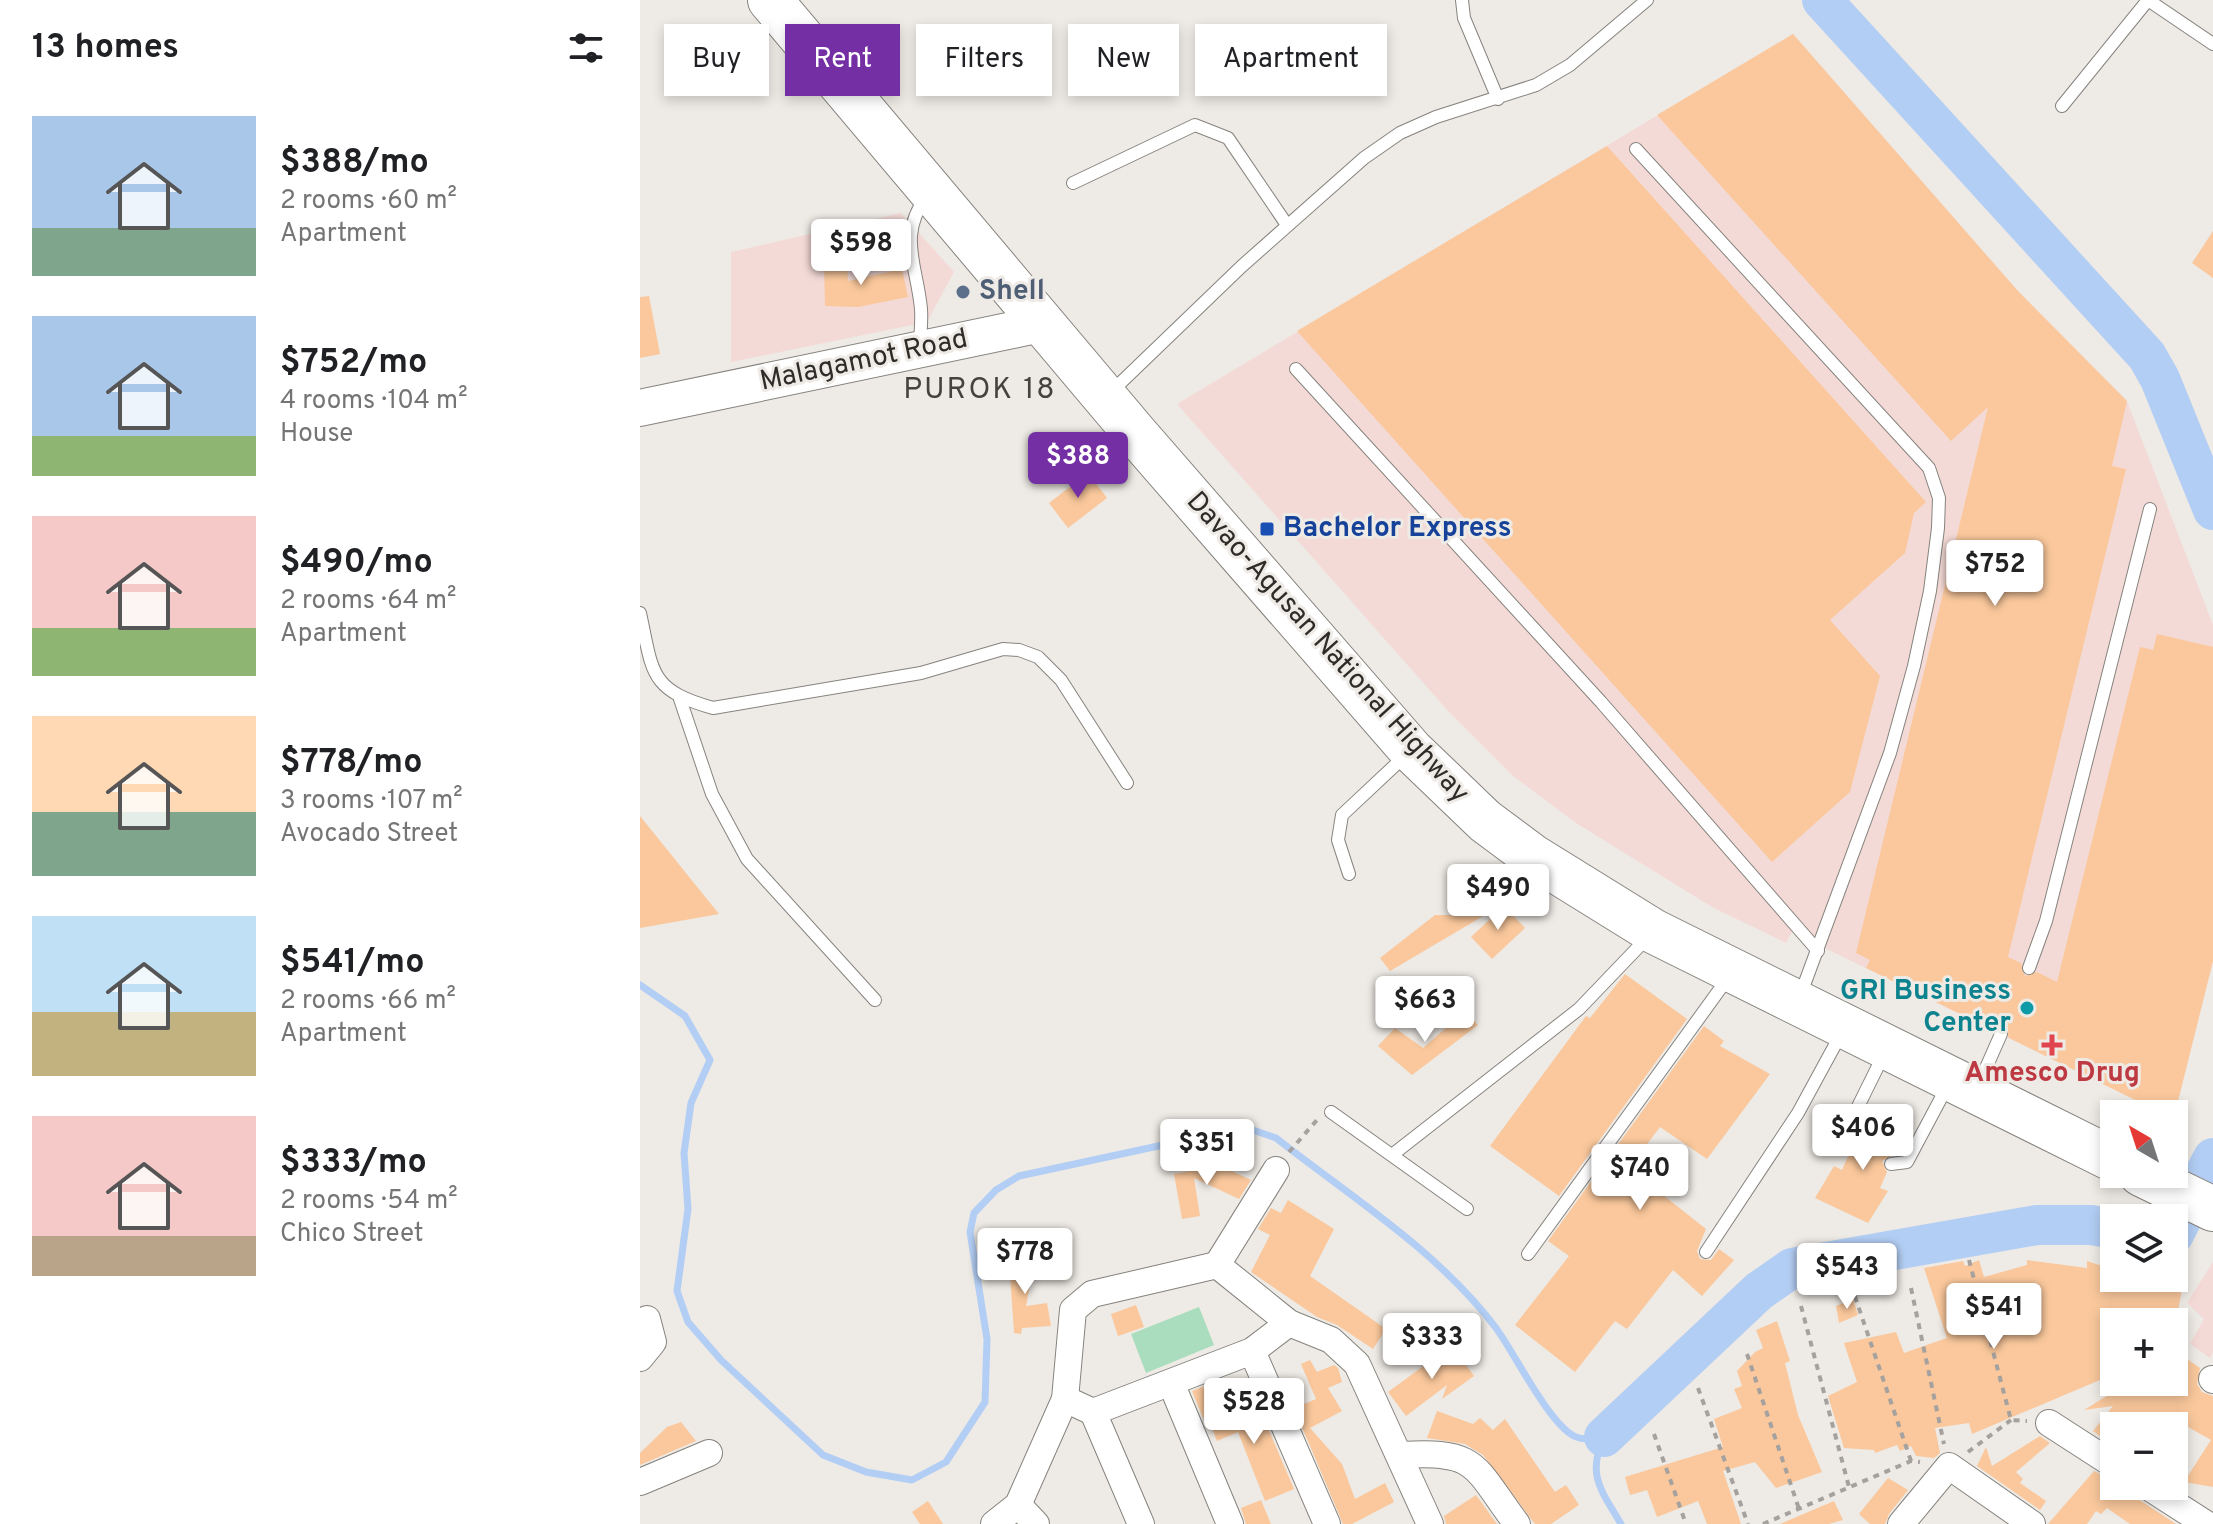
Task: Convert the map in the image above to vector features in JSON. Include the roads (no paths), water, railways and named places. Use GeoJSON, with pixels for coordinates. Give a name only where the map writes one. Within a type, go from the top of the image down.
{"type":"FeatureCollection","features":[{"type":"Feature","properties":{"kind":"highway","name":"Davao-Agusan National Highway"},"geometry":{"type":"LineString","coordinates":[[770,0],[1041,324],[1411,750],[1485,821],[1532,856],[1653,931],[2100,1153]]}},
{"type":"Feature","properties":{"kind":"highway"},"geometry":{"type":"LineString","coordinates":[[2169,1188],[2213,1209]]}},
{"type":"Feature","properties":{"kind":"street","name":"Malagamot Road"},"geometry":{"type":"LineString","coordinates":[[640,408],[1041,324]]}},
{"type":"Feature","properties":{"kind":"street"},"geometry":{"type":"LineString","coordinates":[[994,1524],[1027,1515],[1065,1399],[1070,1324],[1081,1300],[1092,1294],[1217,1265],[1276,1170]]}},
{"type":"Feature","properties":{"kind":"street"},"geometry":{"type":"LineString","coordinates":[[1217,1265],[1289,1323],[1331,1340],[1357,1364],[1402,1455],[1430,1524]]}},
{"type":"Feature","properties":{"kind":"street"},"geometry":{"type":"LineString","coordinates":[[640,1358],[653,1342],[647,1319]]}},
{"type":"Feature","properties":{"kind":"street"},"geometry":{"type":"LineString","coordinates":[[1093,1412],[1252,1351],[1289,1323]]}},
{"type":"Feature","properties":{"kind":"street"},"geometry":{"type":"LineString","coordinates":[[1252,1351],[1327,1524]]}},
{"type":"Feature","properties":{"kind":"street"},"geometry":{"type":"LineString","coordinates":[[1171,1383],[1230,1524]]}},
{"type":"Feature","properties":{"kind":"street"},"geometry":{"type":"LineString","coordinates":[[1065,1399],[1093,1412],[1141,1524]]}},
{"type":"Feature","properties":{"kind":"street"},"geometry":{"type":"LineString","coordinates":[[2049,1423],[2100,1456]]}},
{"type":"Feature","properties":{"kind":"street"},"geometry":{"type":"LineString","coordinates":[[640,1482],[709,1453]]}},
{"type":"Feature","properties":{"kind":"street"},"geometry":{"type":"LineString","coordinates":[[1402,1455],[1440,1453],[1464,1460],[1475,1468],[1517,1524]]}},
{"type":"Feature","properties":{"kind":"street"},"geometry":{"type":"LineString","coordinates":[[1901,1524],[1949,1466],[2021,1521]]}},
{"type":"Feature","properties":{"kind":"street"},"geometry":{"type":"LineString","coordinates":[[2169,1500],[2206,1524]]}},
{"type":"Feature","properties":{"kind":"lane"},"geometry":{"type":"LineString","coordinates":[[1462,0],[1464,18],[1498,99]]}},
{"type":"Feature","properties":{"kind":"lane"},"geometry":{"type":"LineString","coordinates":[[1105,398],[1287,225],[1364,158],[1400,133],[1436,117],[1536,85],[1570,65],[1647,0]]}},
{"type":"Feature","properties":{"kind":"lane"},"geometry":{"type":"LineString","coordinates":[[2062,106],[2148,0],[2213,44]]}},
{"type":"Feature","properties":{"kind":"lane"},"geometry":{"type":"LineString","coordinates":[[1073,183],[1195,125],[1228,138],[1287,225]]}},
{"type":"Feature","properties":{"kind":"lane"},"geometry":{"type":"LineString","coordinates":[[1636,149],[1929,468],[1939,498],[1930,591],[1914,666],[1890,753],[1798,1003]]}},
{"type":"Feature","properties":{"kind":"lane"},"geometry":{"type":"LineString","coordinates":[[919,350],[921,309],[909,231],[913,213],[929,192]]}},
{"type":"Feature","properties":{"kind":"lane"},"geometry":{"type":"LineString","coordinates":[[1296,369],[1601,702],[1818,951]]}},
{"type":"Feature","properties":{"kind":"lane"},"geometry":{"type":"LineString","coordinates":[[2029,968],[2043,931],[2150,509]]}},
{"type":"Feature","properties":{"kind":"lane"},"geometry":{"type":"LineString","coordinates":[[640,613],[651,666],[664,689],[680,699],[713,708],[921,673],[1003,649],[1019,650],[1038,657],[1061,680],[1127,783]]}},
{"type":"Feature","properties":{"kind":"lane"},"geometry":{"type":"LineString","coordinates":[[680,699],[712,794],[747,859],[875,1000]]}},
{"type":"Feature","properties":{"kind":"lane"},"geometry":{"type":"LineString","coordinates":[[1349,874],[1338,840],[1342,815],[1411,750]]}},
{"type":"Feature","properties":{"kind":"lane"},"geometry":{"type":"LineString","coordinates":[[1392,1155],[1579,1009],[1653,931]]}},
{"type":"Feature","properties":{"kind":"lane"},"geometry":{"type":"LineString","coordinates":[[1528,1254],[1733,971]]}},
{"type":"Feature","properties":{"kind":"lane"},"geometry":{"type":"LineString","coordinates":[[1706,1252],[1798,1113],[1845,1027]]}},
{"type":"Feature","properties":{"kind":"lane"},"geometry":{"type":"LineString","coordinates":[[1891,1164],[1907,1162],[2001,1034]]}},
{"type":"Feature","properties":{"kind":"lane"},"geometry":{"type":"LineString","coordinates":[[1852,1146],[1844,1135],[1887,1048]]}},
{"type":"Feature","properties":{"kind":"lane"},"geometry":{"type":"LineString","coordinates":[[1331,1112],[1467,1209]]}},
{"type":"Feature","properties":{"kind":"waterway"},"geometry":{"type":"LineString","coordinates":[[1822,0],[2147,356],[2160,379],[2213,510]]}},
{"type":"Feature","properties":{"kind":"waterway"},"geometry":{"type":"LineString","coordinates":[[640,985],[685,1016],[710,1060],[691,1103],[684,1153],[688,1209],[677,1291],[688,1322],[721,1360],[823,1455],[866,1472],[912,1480],[946,1462],[985,1402],[987,1339],[970,1232],[974,1213],[996,1190],[1019,1176],[1228,1131],[1253,1130],[1276,1138],[1421,1250],[1448,1274],[1496,1328],[1543,1403],[1564,1428],[1581,1438],[1604,1437],[1596,1473],[1621,1524]]}},
{"type":"Feature","properties":{"kind":"waterway"},"geometry":{"type":"LineString","coordinates":[[2188,1207],[2213,1158]]}},
{"type":"Feature","properties":{"kind":"waterway"},"geometry":{"type":"LineString","coordinates":[[1604,1437],[1759,1291],[1792,1268],[2037,1225],[2100,1227]]}},
{"type":"Feature","properties":{"kind":"place","name":"Shell"},"geometry":{"type":"Point","coordinates":[963,292]}},
{"type":"Feature","properties":{"kind":"place","name":"Bachelor Express"},"geometry":{"type":"Point","coordinates":[1267,529]}},
{"type":"Feature","properties":{"kind":"place","name":"GRI Business Center"},"geometry":{"type":"Point","coordinates":[2027,1008]}},
{"type":"Feature","properties":{"kind":"place","name":"Amesco Drug"},"geometry":{"type":"Point","coordinates":[2052,1045]}},
{"type":"Feature","properties":{"kind":"district","name":"PUROK 18"},"geometry":{"type":"Point","coordinates":[980,390]}}]}
